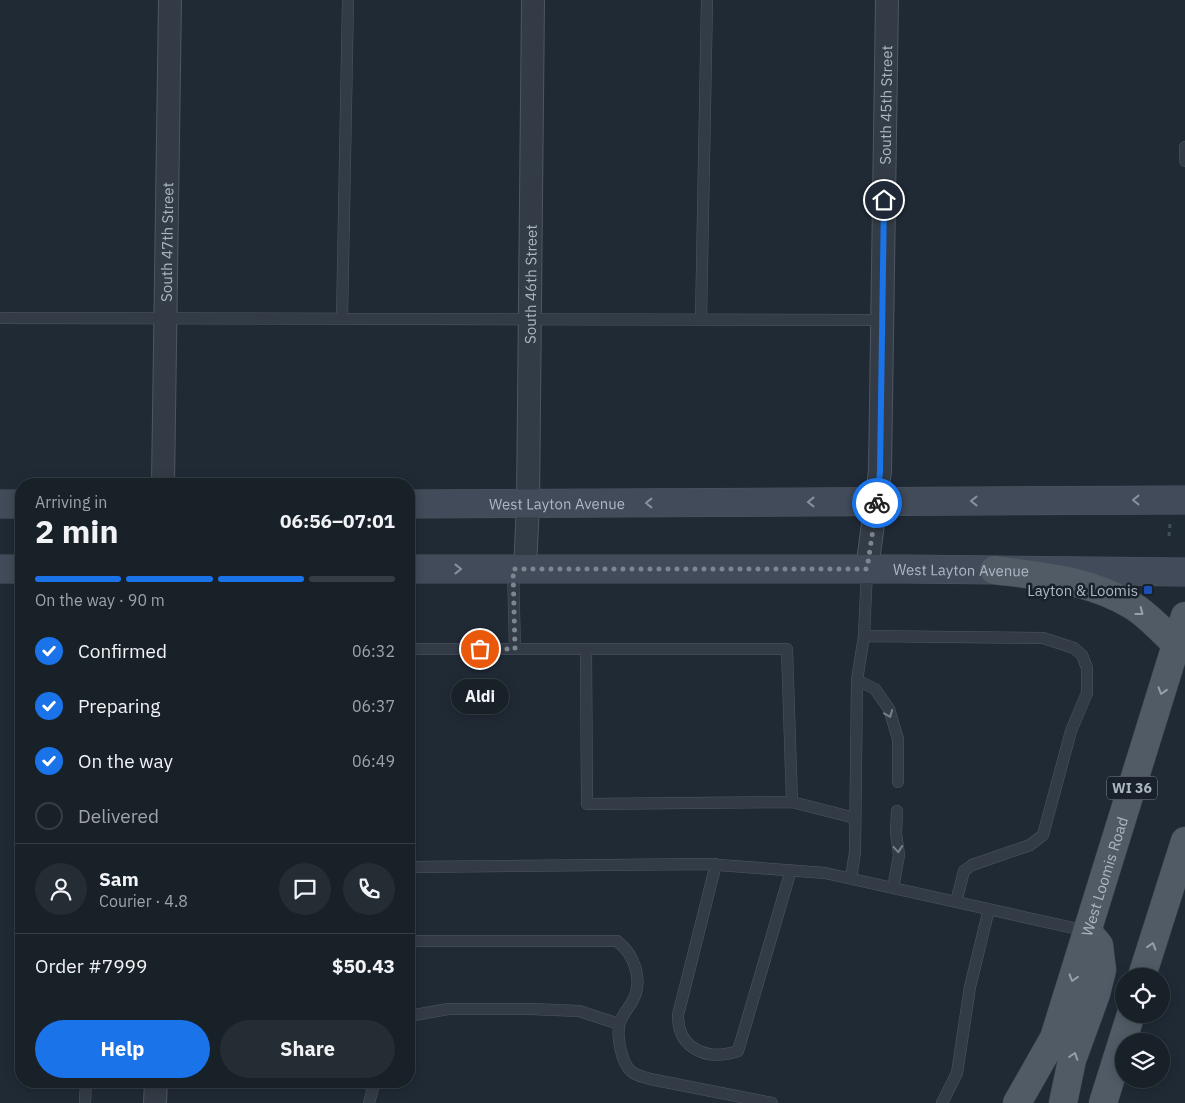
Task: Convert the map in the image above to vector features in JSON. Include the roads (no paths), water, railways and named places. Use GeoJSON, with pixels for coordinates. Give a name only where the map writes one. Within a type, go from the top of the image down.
{"type":"FeatureCollection","features":[{"type":"Feature","properties":{"kind":"main road","name":"West Layton Avenue"},"geometry":{"type":"LineString","coordinates":[[415,504],[877,502],[1178,510]]}},
{"type":"Feature","properties":{"kind":"main road"},"geometry":{"type":"LineString","coordinates":[[0,504],[15,504]]}},
{"type":"Feature","properties":{"kind":"main road"},"geometry":{"type":"LineString","coordinates":[[0,569],[15,569]]}},
{"type":"Feature","properties":{"kind":"main road","name":"West Layton Avenue"},"geometry":{"type":"LineString","coordinates":[[415,569],[867,569],[1185,572]]}},
{"type":"Feature","properties":{"kind":"main road"},"geometry":{"type":"LineString","coordinates":[[994,570],[1071,582],[1115,596],[1144,614],[1176,644]]}},
{"type":"Feature","properties":{"kind":"main road","name":"West Loomis Road"},"geometry":{"type":"LineString","coordinates":[[1017,1103],[1054,1038],[1185,616]]}},
{"type":"Feature","properties":{"kind":"main road"},"geometry":{"type":"LineString","coordinates":[[1145,968],[1180,875],[1185,841]]}},
{"type":"Feature","properties":{"kind":"main road"},"geometry":{"type":"LineString","coordinates":[[1063,1103],[1072,1060],[1096,994],[1102,970],[1099,945],[1087,931]]}},
{"type":"Feature","properties":{"kind":"main road"},"geometry":{"type":"LineString","coordinates":[[1103,1103],[1128,1023]]}},
{"type":"Feature","properties":{"kind":"street","name":"South 47th Street"},"geometry":{"type":"LineString","coordinates":[[163,478],[170,0]]}},
{"type":"Feature","properties":{"kind":"street","name":"South 46th Street"},"geometry":{"type":"LineString","coordinates":[[519,569],[528,504],[533,0]]}},
{"type":"Feature","properties":{"kind":"street","name":"South 45th Street"},"geometry":{"type":"LineString","coordinates":[[867,569],[880,471],[887,0]]}},
{"type":"Feature","properties":{"kind":"street"},"geometry":{"type":"LineString","coordinates":[[156,1088],[156,1103]]}},
{"type":"Feature","properties":{"kind":"lane"},"geometry":{"type":"LineString","coordinates":[[342,319],[348,0]]}},
{"type":"Feature","properties":{"kind":"lane"},"geometry":{"type":"LineString","coordinates":[[701,320],[706,0]]}},
{"type":"Feature","properties":{"kind":"lane"},"geometry":{"type":"LineString","coordinates":[[1185,147],[1185,161]]}},
{"type":"Feature","properties":{"kind":"lane"},"geometry":{"type":"LineString","coordinates":[[0,318],[882,320]]}},
{"type":"Feature","properties":{"kind":"lane"},"geometry":{"type":"LineString","coordinates":[[515,649],[519,569]]}},
{"type":"Feature","properties":{"kind":"lane"},"geometry":{"type":"LineString","coordinates":[[851,878],[855,852],[857,680],[864,636],[867,569]]}},
{"type":"Feature","properties":{"kind":"lane"},"geometry":{"type":"LineString","coordinates":[[864,636],[1043,638],[1074,648],[1082,655],[1087,668],[1086,693],[1071,731],[1043,835],[1030,845],[972,865],[964,871],[956,902]]}},
{"type":"Feature","properties":{"kind":"lane"},"geometry":{"type":"LineString","coordinates":[[415,648],[787,649],[792,802]]}},
{"type":"Feature","properties":{"kind":"lane"},"geometry":{"type":"LineString","coordinates":[[586,649],[587,804],[792,802],[855,818]]}},
{"type":"Feature","properties":{"kind":"lane"},"geometry":{"type":"LineString","coordinates":[[857,680],[875,690],[888,710],[898,739],[898,782]]}},
{"type":"Feature","properties":{"kind":"lane"},"geometry":{"type":"LineString","coordinates":[[893,888],[899,855],[896,833],[897,811]]}},
{"type":"Feature","properties":{"kind":"lane"},"geometry":{"type":"LineString","coordinates":[[415,867],[716,864],[825,873],[1087,931]]}},
{"type":"Feature","properties":{"kind":"lane"},"geometry":{"type":"LineString","coordinates":[[716,864],[678,1015],[678,1027],[686,1042],[697,1050],[713,1055],[727,1055],[738,1051],[791,870]]}},
{"type":"Feature","properties":{"kind":"lane"},"geometry":{"type":"LineString","coordinates":[[942,1103],[957,1073],[970,986],[989,909]]}},
{"type":"Feature","properties":{"kind":"lane"},"geometry":{"type":"LineString","coordinates":[[415,941],[617,941],[627,948],[635,964],[637,985],[632,1001],[624,1012],[619,1024],[620,1046],[624,1061],[632,1072],[650,1079],[772,1103]]}},
{"type":"Feature","properties":{"kind":"lane"},"geometry":{"type":"LineString","coordinates":[[415,1015],[448,1009],[579,1011],[619,1024]]}},
{"type":"Feature","properties":{"kind":"lane"},"geometry":{"type":"LineString","coordinates":[[85,1103],[86,1088]]}},
{"type":"Feature","properties":{"kind":"lane"},"geometry":{"type":"LineString","coordinates":[[369,1103],[373,1088]]}},
{"type":"Feature","properties":{"kind":"place","name":"Layton & Loomis"},"geometry":{"type":"Point","coordinates":[1148,590]}},
{"type":"Feature","properties":{"kind":"place","name":"Aldi"},"geometry":{"type":"Point","coordinates":[480,649]}}]}
